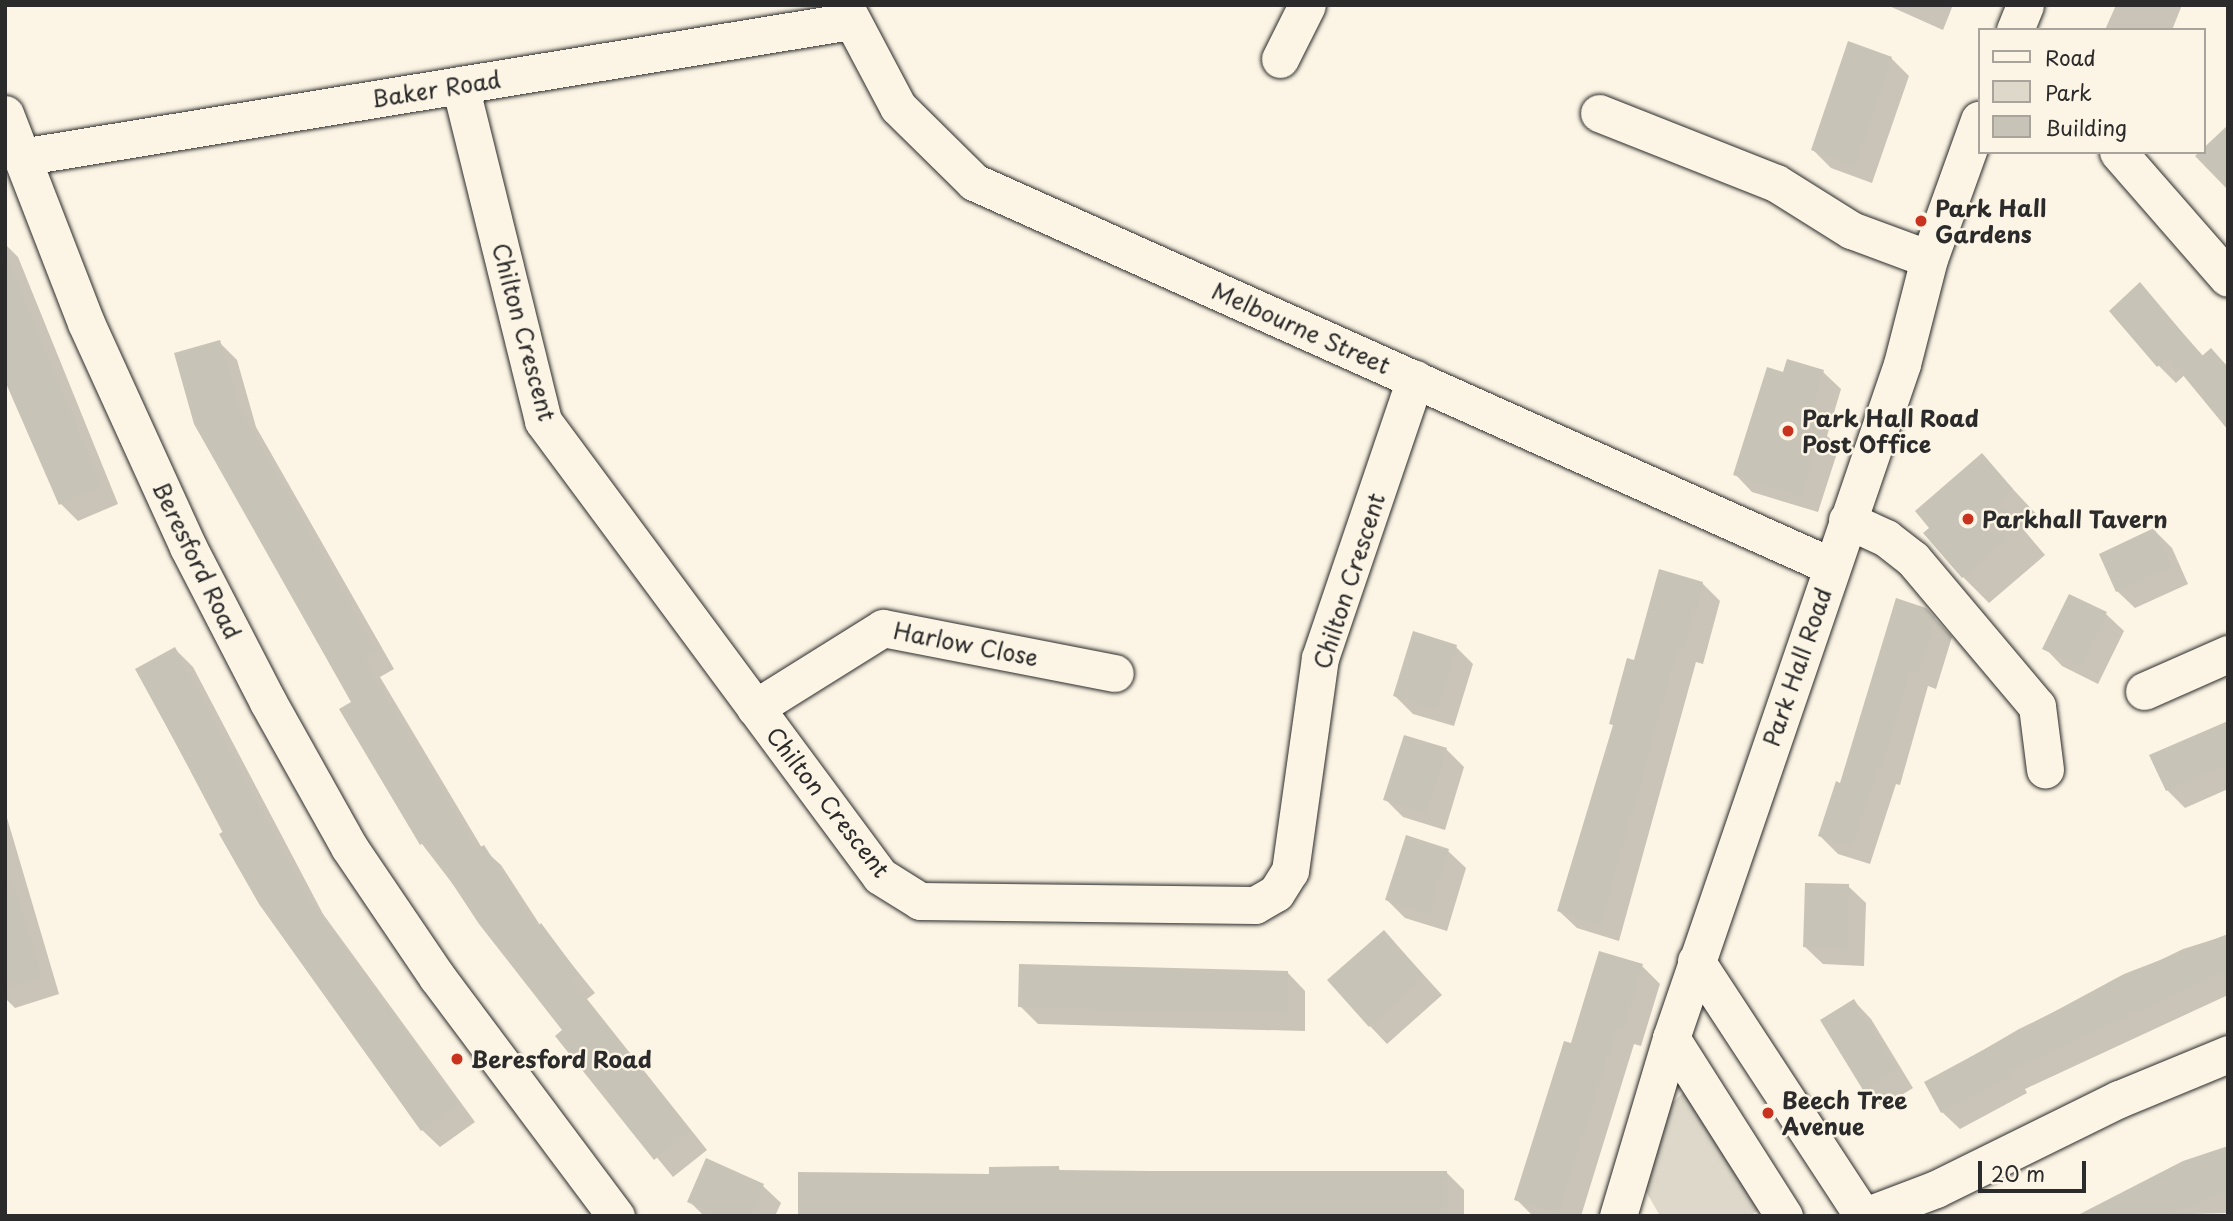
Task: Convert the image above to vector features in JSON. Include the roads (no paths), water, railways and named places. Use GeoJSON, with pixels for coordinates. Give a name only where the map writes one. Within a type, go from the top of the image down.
{"type":"FeatureCollection","features":[{"type":"Feature","properties":{"kind":"street"},"geometry":{"type":"LineString","coordinates":[[1280,58],[1307,5]]}},
{"type":"Feature","properties":{"kind":"street"},"geometry":{"type":"LineString","coordinates":[[2016,28],[2025,5]]}},
{"type":"Feature","properties":{"kind":"street","name":"Baker Road"},"geometry":{"type":"LineString","coordinates":[[21,158],[460,85],[848,13]]}},
{"type":"Feature","properties":{"kind":"street","name":"Melbourne Street"},"geometry":{"type":"LineString","coordinates":[[848,13],[898,107],[974,182],[1831,566]]}},
{"type":"Feature","properties":{"kind":"street","name":"Chilton Crescent"},"geometry":{"type":"LineString","coordinates":[[460,85],[543,421],[880,876],[920,901],[1255,905],[1276,893],[1290,871],[1320,658],[1415,379]]}},
{"type":"Feature","properties":{"kind":"street"},"geometry":{"type":"LineString","coordinates":[[1599,113],[1776,183],[1850,230],[1929,259]]}},
{"type":"Feature","properties":{"kind":"street","name":"Beresford Road"},"geometry":{"type":"LineString","coordinates":[[5,114],[86,323],[188,547],[336,823],[437,977],[616,1216]]}},
{"type":"Feature","properties":{"kind":"street","name":"Park Hall Road"},"geometry":{"type":"LineString","coordinates":[[1618,1216],[1696,961],[1902,364],[1929,259],[1978,123]]}},
{"type":"Feature","properties":{"kind":"street"},"geometry":{"type":"LineString","coordinates":[[2120,154],[2228,278]]}},
{"type":"Feature","properties":{"kind":"street"},"geometry":{"type":"LineString","coordinates":[[1847,520],[1886,538],[1913,559],[2037,706],[2045,769]]}},
{"type":"Feature","properties":{"kind":"street","name":"Harlow Close"},"geometry":{"type":"LineString","coordinates":[[755,708],[883,628],[1115,673]]}},
{"type":"Feature","properties":{"kind":"street"},"geometry":{"type":"LineString","coordinates":[[2144,691],[2228,654]]}},
{"type":"Feature","properties":{"kind":"street"},"geometry":{"type":"LineString","coordinates":[[1696,961],[1864,1216],[1943,1202],[2119,1099],[2228,1054]]}},
{"type":"Feature","properties":{"kind":"street"},"geometry":{"type":"LineString","coordinates":[[1671,1038],[1784,1216]]}},
{"type":"Feature","properties":{"kind":"place","name":"Park Hall Gardens"},"geometry":{"type":"Point","coordinates":[1921,221]}},
{"type":"Feature","properties":{"kind":"place","name":"Park Hall Road Post Office"},"geometry":{"type":"Point","coordinates":[1788,431]}},
{"type":"Feature","properties":{"kind":"place","name":"Parkhall Tavern"},"geometry":{"type":"Point","coordinates":[1968,519]}},
{"type":"Feature","properties":{"kind":"place","name":"Beresford Road"},"geometry":{"type":"Point","coordinates":[457,1059]}},
{"type":"Feature","properties":{"kind":"place","name":"Beech Tree Avenue"},"geometry":{"type":"Point","coordinates":[1768,1113]}}]}
